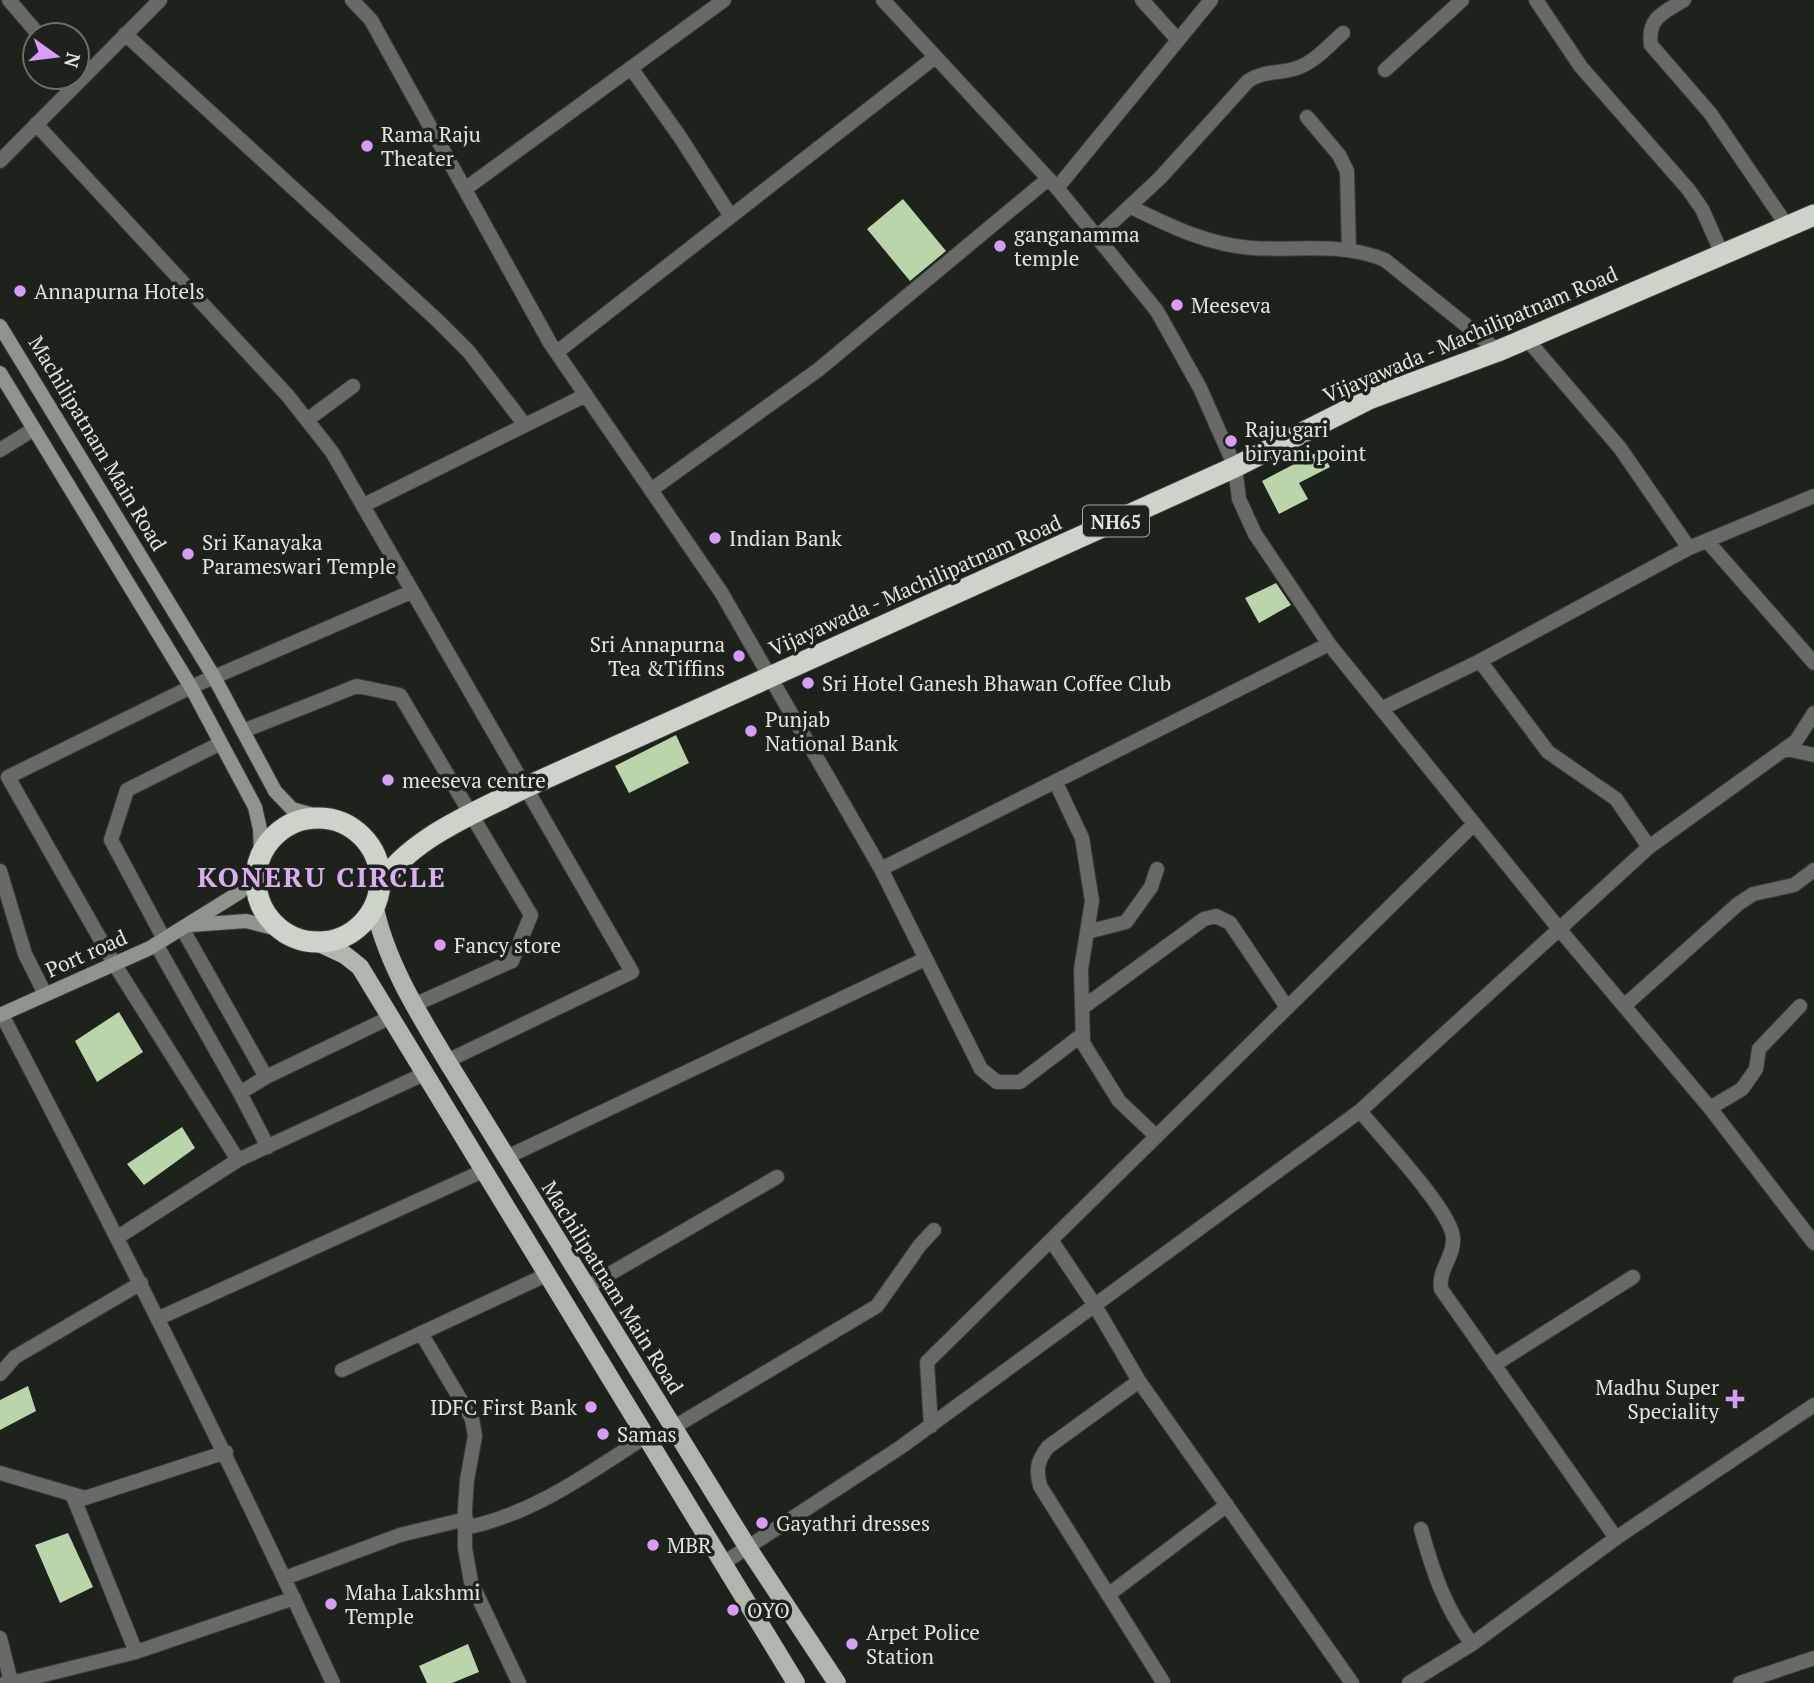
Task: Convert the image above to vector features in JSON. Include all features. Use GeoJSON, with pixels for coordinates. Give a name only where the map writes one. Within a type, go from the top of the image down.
{"type":"FeatureCollection","features":[{"type":"Feature","properties":{"kind":"highway","name":"Vijayawada - Machilipatnam Road"},"geometry":{"type":"LineString","coordinates":[[377,895],[391,868],[426,842],[524,788],[1235,467],[1369,399],[1498,351],[1525,337],[1723,256],[1814,215]]}},
{"type":"Feature","properties":{"kind":"highway"},"geometry":{"type":"LineString","coordinates":[[317,942],[298,939],[281,930],[266,915],[258,896],[258,866],[271,839],[285,827],[302,819],[321,817],[339,821],[355,830],[368,843],[377,864],[377,895]]}},
{"type":"Feature","properties":{"kind":"highway","name":"Vijayawada - Machilipatnam Road"},"geometry":{"type":"LineString","coordinates":[[368,843],[382,849],[426,842]]}},
{"type":"Feature","properties":{"kind":"highway","name":"NH65"},"geometry":{"type":"LineString","coordinates":[[317,942],[335,939],[351,932],[365,920],[377,895]]}},
{"type":"Feature","properties":{"kind":"main road","name":"Machilipatnam Main Road"},"geometry":{"type":"LineString","coordinates":[[377,895],[378,924],[414,1005],[505,1158],[748,1548],[837,1683]]}},
{"type":"Feature","properties":{"kind":"main road"},"geometry":{"type":"LineString","coordinates":[[317,942],[345,954],[360,967],[796,1683]]}},
{"type":"Feature","properties":{"kind":"street"},"geometry":{"type":"LineString","coordinates":[[9,0],[27,21]]}},
{"type":"Feature","properties":{"kind":"street"},"geometry":{"type":"LineString","coordinates":[[91,67],[160,0]]}},
{"type":"Feature","properties":{"kind":"street"},"geometry":{"type":"LineString","coordinates":[[352,0],[371,20],[557,352],[721,592],[881,869],[981,1069],[997,1082],[1020,1082],[1083,1034]]}},
{"type":"Feature","properties":{"kind":"street"},"geometry":{"type":"LineString","coordinates":[[465,190],[724,0]]}},
{"type":"Feature","properties":{"kind":"street"},"geometry":{"type":"LineString","coordinates":[[883,0],[1052,183],[1157,311],[1200,388],[1235,467],[1239,499],[1255,534],[1329,644],[1560,930],[1710,1108],[1814,1243]]}},
{"type":"Feature","properties":{"kind":"street"},"geometry":{"type":"LineString","coordinates":[[1142,0],[1178,40]]}},
{"type":"Feature","properties":{"kind":"street"},"geometry":{"type":"LineString","coordinates":[[651,490],[818,370],[1052,183],[1212,0]]}},
{"type":"Feature","properties":{"kind":"street"},"geometry":{"type":"LineString","coordinates":[[1385,70],[1462,0]]}},
{"type":"Feature","properties":{"kind":"street"},"geometry":{"type":"LineString","coordinates":[[1536,0],[1580,67],[1688,189],[1702,209],[1723,256]]}},
{"type":"Feature","properties":{"kind":"street"},"geometry":{"type":"LineString","coordinates":[[1684,0],[1655,18],[1649,31],[1651,45],[1710,113],[1788,227]]}},
{"type":"Feature","properties":{"kind":"street"},"geometry":{"type":"LineString","coordinates":[[1098,236],[1131,207],[1248,81],[1259,74],[1294,70],[1306,65],[1343,33]]}},
{"type":"Feature","properties":{"kind":"street"},"geometry":{"type":"LineString","coordinates":[[125,34],[437,320],[469,352],[525,425]]}},
{"type":"Feature","properties":{"kind":"street"},"geometry":{"type":"LineString","coordinates":[[557,352],[934,58]]}},
{"type":"Feature","properties":{"kind":"street"},"geometry":{"type":"LineString","coordinates":[[631,68],[730,215]]}},
{"type":"Feature","properties":{"kind":"street"},"geometry":{"type":"LineString","coordinates":[[0,161],[68,91]]}},
{"type":"Feature","properties":{"kind":"street"},"geometry":{"type":"LineString","coordinates":[[1307,117],[1339,155],[1347,171],[1349,249]]}},
{"type":"Feature","properties":{"kind":"street"},"geometry":{"type":"LineString","coordinates":[[36,124],[307,420],[332,452],[632,972],[447,1061]]}},
{"type":"Feature","properties":{"kind":"street"},"geometry":{"type":"LineString","coordinates":[[1131,207],[1189,234],[1214,242],[1249,248],[1349,249],[1385,260],[1498,351]]}},
{"type":"Feature","properties":{"kind":"street","name":"Machilipatnam Main Road"},"geometry":{"type":"LineString","coordinates":[[0,326],[214,677],[275,791],[292,810],[321,817]]}},
{"type":"Feature","properties":{"kind":"street"},"geometry":{"type":"LineString","coordinates":[[1525,337],[1620,448],[1689,548]]}},
{"type":"Feature","properties":{"kind":"street"},"geometry":{"type":"LineString","coordinates":[[0,373],[191,687],[219,744],[255,807],[260,829],[258,866]]}},
{"type":"Feature","properties":{"kind":"street"},"geometry":{"type":"LineString","coordinates":[[307,420],[353,386]]}},
{"type":"Feature","properties":{"kind":"street"},"geometry":{"type":"LineString","coordinates":[[364,505],[586,395]]}},
{"type":"Feature","properties":{"kind":"street"},"geometry":{"type":"LineString","coordinates":[[0,450],[34,429]]}},
{"type":"Feature","properties":{"kind":"street"},"geometry":{"type":"LineString","coordinates":[[1383,708],[1480,661],[1689,548],[1814,496]]}},
{"type":"Feature","properties":{"kind":"street"},"geometry":{"type":"LineString","coordinates":[[1707,541],[1814,663]]}},
{"type":"Feature","properties":{"kind":"street"},"geometry":{"type":"LineString","coordinates":[[238,1160],[115,965],[8,778],[191,687],[411,592]]}},
{"type":"Feature","properties":{"kind":"street"},"geometry":{"type":"LineString","coordinates":[[881,869],[1329,644]]}},
{"type":"Feature","properties":{"kind":"street"},"geometry":{"type":"LineString","coordinates":[[1480,661],[1548,752],[1616,799],[1650,847]]}},
{"type":"Feature","properties":{"kind":"street"},"geometry":{"type":"LineString","coordinates":[[243,732],[357,686],[400,695],[531,915],[512,961],[414,1005]]}},
{"type":"Feature","properties":{"kind":"street"},"geometry":{"type":"LineString","coordinates":[[722,1564],[931,1426],[1360,1111],[1650,847],[1796,741],[1814,713]]}},
{"type":"Feature","properties":{"kind":"street"},"geometry":{"type":"LineString","coordinates":[[219,744],[127,790],[111,841],[160,942],[268,1147]]}},
{"type":"Feature","properties":{"kind":"street"},"geometry":{"type":"LineString","coordinates":[[1787,748],[1814,755]]}},
{"type":"Feature","properties":{"kind":"street"},"geometry":{"type":"LineString","coordinates":[[1056,783],[1082,838],[1092,901],[1081,969],[1083,1043],[1119,1101],[1156,1136]]}},
{"type":"Feature","properties":{"kind":"street"},"geometry":{"type":"LineString","coordinates":[[931,1426],[927,1362],[1474,824]]}},
{"type":"Feature","properties":{"kind":"street","name":"Port road"},"geometry":{"type":"LineString","coordinates":[[1,1015],[115,965],[160,942],[240,892],[258,866]]}},
{"type":"Feature","properties":{"kind":"street"},"geometry":{"type":"LineString","coordinates":[[1087,932],[1126,922],[1151,887],[1157,869]]}},
{"type":"Feature","properties":{"kind":"street"},"geometry":{"type":"LineString","coordinates":[[1624,1006],[1738,904],[1753,894],[1794,884],[1814,870]]}},
{"type":"Feature","properties":{"kind":"street"},"geometry":{"type":"LineString","coordinates":[[0,871],[25,954],[45,994]]}},
{"type":"Feature","properties":{"kind":"street"},"geometry":{"type":"LineString","coordinates":[[1082,1008],[1204,919],[1216,916],[1230,923],[1286,1006]]}},
{"type":"Feature","properties":{"kind":"street","name":"Port road"},"geometry":{"type":"LineString","coordinates":[[184,927],[246,921],[281,930]]}},
{"type":"Feature","properties":{"kind":"street"},"geometry":{"type":"LineString","coordinates":[[184,927],[266,1077]]}},
{"type":"Feature","properties":{"kind":"street"},"geometry":{"type":"LineString","coordinates":[[505,1158],[925,958]]}},
{"type":"Feature","properties":{"kind":"street"},"geometry":{"type":"LineString","coordinates":[[1710,1108],[1742,1089],[1756,1069],[1759,1049],[1800,1006]]}},
{"type":"Feature","properties":{"kind":"street"},"geometry":{"type":"LineString","coordinates":[[1,1015],[118,1237],[226,1452],[334,1683]]}},
{"type":"Feature","properties":{"kind":"street"},"geometry":{"type":"LineString","coordinates":[[240,1093],[266,1077],[391,1017]]}},
{"type":"Feature","properties":{"kind":"street"},"geometry":{"type":"LineString","coordinates":[[118,1237],[238,1160],[424,1074]]}},
{"type":"Feature","properties":{"kind":"street"},"geometry":{"type":"LineString","coordinates":[[1360,1111],[1438,1206],[1451,1228],[1451,1253],[1443,1267],[1441,1289],[1616,1538]]}},
{"type":"Feature","properties":{"kind":"street"},"geometry":{"type":"LineString","coordinates":[[159,1318],[483,1171]]}},
{"type":"Feature","properties":{"kind":"street"},"geometry":{"type":"LineString","coordinates":[[587,1287],[777,1177]]}},
{"type":"Feature","properties":{"kind":"street"},"geometry":{"type":"LineString","coordinates":[[674,1427],[877,1306],[920,1245],[934,1230]]}},
{"type":"Feature","properties":{"kind":"street"},"geometry":{"type":"LineString","coordinates":[[1051,1240],[1094,1304],[1139,1381],[1352,1683]]}},
{"type":"Feature","properties":{"kind":"street"},"geometry":{"type":"LineString","coordinates":[[342,1370],[546,1275]]}},
{"type":"Feature","properties":{"kind":"street"},"geometry":{"type":"LineString","coordinates":[[1494,1365],[1633,1277]]}},
{"type":"Feature","properties":{"kind":"street"},"geometry":{"type":"LineString","coordinates":[[0,1374],[15,1357],[141,1283]]}},
{"type":"Feature","properties":{"kind":"street"},"geometry":{"type":"LineString","coordinates":[[421,1333],[472,1419],[475,1436],[467,1480],[465,1523],[471,1582],[519,1683]]}},
{"type":"Feature","properties":{"kind":"street"},"geometry":{"type":"LineString","coordinates":[[1139,1381],[1048,1447],[1039,1459],[1037,1470],[1040,1486],[1163,1682]]}},
{"type":"Feature","properties":{"kind":"street"},"geometry":{"type":"LineString","coordinates":[[1409,1683],[1472,1644],[1616,1538],[1814,1405]]}},
{"type":"Feature","properties":{"kind":"street"},"geometry":{"type":"LineString","coordinates":[[285,1578],[400,1535],[465,1523],[485,1524],[551,1498],[645,1437]]}},
{"type":"Feature","properties":{"kind":"street"},"geometry":{"type":"LineString","coordinates":[[0,1472],[85,1498],[226,1452]]}},
{"type":"Feature","properties":{"kind":"street"},"geometry":{"type":"LineString","coordinates":[[72,1494],[136,1652]]}},
{"type":"Feature","properties":{"kind":"street"},"geometry":{"type":"LineString","coordinates":[[1108,1595],[1227,1505]]}},
{"type":"Feature","properties":{"kind":"street"},"geometry":{"type":"LineString","coordinates":[[1421,1529],[1451,1616],[1472,1644]]}},
{"type":"Feature","properties":{"kind":"street"},"geometry":{"type":"LineString","coordinates":[[0,1638],[8,1683],[136,1652],[294,1598]]}},
{"type":"Feature","properties":{"kind":"street"},"geometry":{"type":"LineString","coordinates":[[1740,1683],[1814,1658]]}},
{"type":"Feature","properties":{"kind":"building"},"geometry":{"type":"Polygon","coordinates":[[[903,199],[946,251],[910,281],[867,229],[903,199]]]}},
{"type":"Feature","properties":{"kind":"building"},"geometry":{"type":"Polygon","coordinates":[[[1321,450],[1330,467],[1299,483],[1308,499],[1279,514],[1262,481],[1321,450]]]}},
{"type":"Feature","properties":{"kind":"building"},"geometry":{"type":"Polygon","coordinates":[[[1276,583],[1291,605],[1259,623],[1245,598],[1276,583]]]}},
{"type":"Feature","properties":{"kind":"building"},"geometry":{"type":"Polygon","coordinates":[[[676,735],[689,763],[629,793],[615,766],[676,735]]]}},
{"type":"Feature","properties":{"kind":"building"},"geometry":{"type":"Polygon","coordinates":[[[119,1012],[143,1052],[97,1082],[75,1041],[119,1012]]]}},
{"type":"Feature","properties":{"kind":"building"},"geometry":{"type":"Polygon","coordinates":[[[182,1127],[195,1148],[144,1185],[127,1164],[182,1127]]]}},
{"type":"Feature","properties":{"kind":"building"},"geometry":{"type":"Polygon","coordinates":[[[28,1386],[36,1411],[0,1430],[0,1400],[28,1386]]]}},
{"type":"Feature","properties":{"kind":"building"},"geometry":{"type":"Polygon","coordinates":[[[68,1533],[93,1587],[60,1603],[35,1545],[68,1533]]]}},
{"type":"Feature","properties":{"kind":"building"},"geometry":{"type":"Polygon","coordinates":[[[468,1644],[479,1672],[452,1683],[427,1683],[419,1666],[468,1644]]]}},
{"type":"Feature","properties":{"kind":"place","name":"Rama Raju Theater"},"geometry":{"type":"Point","coordinates":[367,146]}},
{"type":"Feature","properties":{"kind":"place","name":"ganganamma temple"},"geometry":{"type":"Point","coordinates":[1000,246]}},
{"type":"Feature","properties":{"kind":"place","name":"Annapurna Hotels"},"geometry":{"type":"Point","coordinates":[20,291]}},
{"type":"Feature","properties":{"kind":"place","name":"Meeseva"},"geometry":{"type":"Point","coordinates":[1177,305]}},
{"type":"Feature","properties":{"kind":"place","name":"Raju gari biryani point"},"geometry":{"type":"Point","coordinates":[1231,441]}},
{"type":"Feature","properties":{"kind":"place","name":"Indian Bank"},"geometry":{"type":"Point","coordinates":[715,538]}},
{"type":"Feature","properties":{"kind":"place","name":"Sri Kanayaka Parameswari Temple"},"geometry":{"type":"Point","coordinates":[188,554]}},
{"type":"Feature","properties":{"kind":"place","name":"Sri Annapurna Tea &Tiffins"},"geometry":{"type":"Point","coordinates":[739,656]}},
{"type":"Feature","properties":{"kind":"place","name":"Sri Hotel Ganesh Bhawan Coffee Club"},"geometry":{"type":"Point","coordinates":[808,683]}},
{"type":"Feature","properties":{"kind":"place","name":"Punjab National Bank"},"geometry":{"type":"Point","coordinates":[751,731]}},
{"type":"Feature","properties":{"kind":"place","name":"meeseva centre"},"geometry":{"type":"Point","coordinates":[388,780]}},
{"type":"Feature","properties":{"kind":"place","name":"Fancy store"},"geometry":{"type":"Point","coordinates":[440,945]}},
{"type":"Feature","properties":{"kind":"place","name":"Madhu Super Speciality"},"geometry":{"type":"Point","coordinates":[1735,1399]}},
{"type":"Feature","properties":{"kind":"place","name":"IDFC First Bank"},"geometry":{"type":"Point","coordinates":[591,1407]}},
{"type":"Feature","properties":{"kind":"place","name":"Samas"},"geometry":{"type":"Point","coordinates":[603,1434]}},
{"type":"Feature","properties":{"kind":"place","name":"Gayathri dresses"},"geometry":{"type":"Point","coordinates":[762,1523]}},
{"type":"Feature","properties":{"kind":"place","name":"MBR"},"geometry":{"type":"Point","coordinates":[653,1545]}},
{"type":"Feature","properties":{"kind":"place","name":"Maha Lakshmi Temple"},"geometry":{"type":"Point","coordinates":[331,1604]}},
{"type":"Feature","properties":{"kind":"place","name":"OYO"},"geometry":{"type":"Point","coordinates":[733,1610]}},
{"type":"Feature","properties":{"kind":"place","name":"Arpet Police Station"},"geometry":{"type":"Point","coordinates":[852,1644]}},
{"type":"Feature","properties":{"kind":"district","name":"KONERU CIRCLE"},"geometry":{"type":"Point","coordinates":[322,876]}}]}
